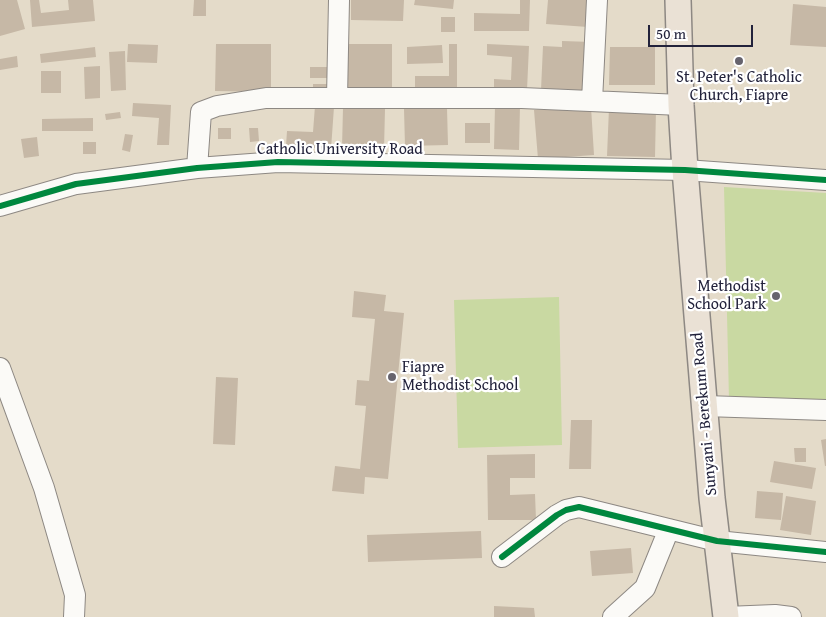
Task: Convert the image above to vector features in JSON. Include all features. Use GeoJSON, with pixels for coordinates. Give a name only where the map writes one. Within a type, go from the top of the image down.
{"type":"FeatureCollection","features":[{"type":"Feature","properties":{"kind":"main road","name":"Sunyani - Berekum Road"},"geometry":{"type":"LineString","coordinates":[[678,0],[680,105],[685,170],[717,542],[726,617]]}},
{"type":"Feature","properties":{"kind":"street"},"geometry":{"type":"LineString","coordinates":[[337,98],[339,0]]}},
{"type":"Feature","properties":{"kind":"street"},"geometry":{"type":"LineString","coordinates":[[592,101],[597,0]]}},
{"type":"Feature","properties":{"kind":"street"},"geometry":{"type":"LineString","coordinates":[[197,168],[201,112],[217,106],[266,98],[522,98],[680,105]]}},
{"type":"Feature","properties":{"kind":"street","name":"Catholic University Road"},"geometry":{"type":"LineString","coordinates":[[0,206],[76,184],[197,168],[278,162],[685,170],[826,180]]}},
{"type":"Feature","properties":{"kind":"street"},"geometry":{"type":"LineString","coordinates":[[0,368],[44,488],[75,594],[74,617]]}},
{"type":"Feature","properties":{"kind":"street"},"geometry":{"type":"LineString","coordinates":[[705,406],[826,410]]}},
{"type":"Feature","properties":{"kind":"street"},"geometry":{"type":"LineString","coordinates":[[502,557],[557,514],[580,507],[717,542],[826,552]]}},
{"type":"Feature","properties":{"kind":"street"},"geometry":{"type":"LineString","coordinates":[[614,617],[644,588],[669,529]]}},
{"type":"Feature","properties":{"kind":"street"},"geometry":{"type":"LineString","coordinates":[[726,617],[775,615],[791,617]]}},
{"type":"Feature","properties":{"kind":"green space","name":"Methodist School Park"},"geometry":{"type":"Polygon","coordinates":[[[724,187],[826,193],[826,403],[729,400],[724,187]]]}},
{"type":"Feature","properties":{"kind":"green space"},"geometry":{"type":"Polygon","coordinates":[[[559,297],[562,445],[458,448],[454,300],[559,297]]]}},
{"type":"Feature","properties":{"kind":"building"},"geometry":{"type":"Polygon","coordinates":[[[0,0],[17,0],[25,29],[0,36],[0,0]]]}},
{"type":"Feature","properties":{"kind":"building"},"geometry":{"type":"Polygon","coordinates":[[[30,0],[39,0],[41,13],[69,10],[68,0],[93,0],[95,21],[32,27],[30,0]]]}},
{"type":"Feature","properties":{"kind":"building"},"geometry":{"type":"Polygon","coordinates":[[[194,0],[206,0],[206,16],[193,16],[194,0]]]}},
{"type":"Feature","properties":{"kind":"building"},"geometry":{"type":"Polygon","coordinates":[[[351,0],[404,0],[403,21],[351,20],[351,0]]]}},
{"type":"Feature","properties":{"kind":"building"},"geometry":{"type":"Polygon","coordinates":[[[415,0],[454,0],[453,9],[414,5],[415,0]]]}},
{"type":"Feature","properties":{"kind":"building"},"geometry":{"type":"Polygon","coordinates":[[[520,0],[530,0],[529,31],[474,31],[474,13],[520,14],[520,0]]]}},
{"type":"Feature","properties":{"kind":"building"},"geometry":{"type":"Polygon","coordinates":[[[548,0],[590,0],[588,27],[546,24],[548,0]]]}},
{"type":"Feature","properties":{"kind":"building"},"geometry":{"type":"Polygon","coordinates":[[[793,4],[826,7],[826,47],[790,45],[793,4]]]}},
{"type":"Feature","properties":{"kind":"building"},"geometry":{"type":"Polygon","coordinates":[[[441,17],[455,17],[455,32],[441,32],[441,17]]]}},
{"type":"Feature","properties":{"kind":"building"},"geometry":{"type":"Polygon","coordinates":[[[562,41],[592,42],[589,93],[541,90],[543,46],[562,47],[562,41]]]}},
{"type":"Feature","properties":{"kind":"building"},"geometry":{"type":"Polygon","coordinates":[[[128,44],[158,45],[157,63],[127,62],[128,44]]]}},
{"type":"Feature","properties":{"kind":"building"},"geometry":{"type":"Polygon","coordinates":[[[216,44],[271,44],[271,92],[215,91],[216,44]]]}},
{"type":"Feature","properties":{"kind":"building"},"geometry":{"type":"Polygon","coordinates":[[[347,44],[392,44],[392,90],[347,90],[347,44]]]}},
{"type":"Feature","properties":{"kind":"building"},"geometry":{"type":"Polygon","coordinates":[[[449,44],[457,44],[457,90],[415,90],[415,76],[449,76],[449,44]]]}},
{"type":"Feature","properties":{"kind":"building"},"geometry":{"type":"Polygon","coordinates":[[[487,44],[529,46],[527,90],[494,88],[494,79],[511,80],[512,57],[487,55],[487,44]]]}},
{"type":"Feature","properties":{"kind":"building"},"geometry":{"type":"Polygon","coordinates":[[[442,45],[443,63],[407,64],[407,47],[442,45]]]}},
{"type":"Feature","properties":{"kind":"building"},"geometry":{"type":"Polygon","coordinates":[[[95,47],[96,57],[41,63],[40,54],[95,47]]]}},
{"type":"Feature","properties":{"kind":"building"},"geometry":{"type":"Polygon","coordinates":[[[610,47],[655,47],[655,85],[609,85],[610,47]]]}},
{"type":"Feature","properties":{"kind":"building"},"geometry":{"type":"Polygon","coordinates":[[[125,51],[126,90],[111,91],[109,52],[125,51]]]}},
{"type":"Feature","properties":{"kind":"building"},"geometry":{"type":"Polygon","coordinates":[[[17,56],[18,67],[0,70],[0,59],[17,56]]]}},
{"type":"Feature","properties":{"kind":"building"},"geometry":{"type":"Polygon","coordinates":[[[100,66],[100,98],[85,99],[84,67],[100,66]]]}},
{"type":"Feature","properties":{"kind":"building"},"geometry":{"type":"Polygon","coordinates":[[[310,67],[331,67],[331,78],[310,78],[310,67]]]}},
{"type":"Feature","properties":{"kind":"building"},"geometry":{"type":"Polygon","coordinates":[[[41,71],[61,71],[61,93],[41,93],[41,71]]]}},
{"type":"Feature","properties":{"kind":"building"},"geometry":{"type":"Polygon","coordinates":[[[313,84],[331,84],[331,90],[313,90],[313,84]]]}},
{"type":"Feature","properties":{"kind":"building"},"geometry":{"type":"Polygon","coordinates":[[[133,103],[171,105],[169,145],[157,145],[159,118],[132,116],[133,103]]]}},
{"type":"Feature","properties":{"kind":"building"},"geometry":{"type":"Polygon","coordinates":[[[315,106],[334,107],[331,149],[286,146],[287,131],[313,132],[315,106]]]}},
{"type":"Feature","properties":{"kind":"building"},"geometry":{"type":"Polygon","coordinates":[[[495,106],[520,106],[519,150],[494,149],[495,106]]]}},
{"type":"Feature","properties":{"kind":"building"},"geometry":{"type":"Polygon","coordinates":[[[591,107],[594,155],[538,159],[534,110],[591,107]]]}},
{"type":"Feature","properties":{"kind":"building"},"geometry":{"type":"Polygon","coordinates":[[[343,108],[385,109],[384,149],[342,148],[343,108]]]}},
{"type":"Feature","properties":{"kind":"building"},"geometry":{"type":"Polygon","coordinates":[[[447,108],[448,145],[405,146],[404,109],[447,108]]]}},
{"type":"Feature","properties":{"kind":"building"},"geometry":{"type":"Polygon","coordinates":[[[609,108],[656,109],[655,157],[607,156],[609,108]]]}},
{"type":"Feature","properties":{"kind":"building"},"geometry":{"type":"Polygon","coordinates":[[[120,112],[121,118],[106,120],[105,114],[120,112]]]}},
{"type":"Feature","properties":{"kind":"building"},"geometry":{"type":"Polygon","coordinates":[[[93,118],[93,131],[42,131],[42,119],[93,118]]]}},
{"type":"Feature","properties":{"kind":"building"},"geometry":{"type":"Polygon","coordinates":[[[465,123],[490,123],[490,143],[465,143],[465,123]]]}},
{"type":"Feature","properties":{"kind":"building"},"geometry":{"type":"Polygon","coordinates":[[[218,128],[231,128],[231,139],[218,139],[218,128]]]}},
{"type":"Feature","properties":{"kind":"building"},"geometry":{"type":"Polygon","coordinates":[[[249,128],[258,128],[259,141],[250,142],[249,128]]]}},
{"type":"Feature","properties":{"kind":"building"},"geometry":{"type":"Polygon","coordinates":[[[125,134],[133,135],[130,152],[122,150],[125,134]]]}},
{"type":"Feature","properties":{"kind":"building"},"geometry":{"type":"Polygon","coordinates":[[[37,137],[39,156],[24,158],[21,139],[37,137]]]}},
{"type":"Feature","properties":{"kind":"building"},"geometry":{"type":"Polygon","coordinates":[[[83,142],[96,142],[96,154],[83,154],[83,142]]]}},
{"type":"Feature","properties":{"kind":"building"},"geometry":{"type":"Polygon","coordinates":[[[354,291],[386,295],[384,311],[404,313],[388,479],[365,477],[364,494],[332,491],[335,466],[360,469],[366,406],[355,405],[357,380],[369,381],[375,319],[352,317],[354,291]]]}},
{"type":"Feature","properties":{"kind":"building"},"geometry":{"type":"Polygon","coordinates":[[[216,377],[238,378],[235,445],[213,444],[216,377]]]}},
{"type":"Feature","properties":{"kind":"building"},"geometry":{"type":"Polygon","coordinates":[[[571,420],[592,420],[591,469],[569,469],[571,420]]]}},
{"type":"Feature","properties":{"kind":"building"},"geometry":{"type":"Polygon","coordinates":[[[826,439],[826,466],[825,466],[821,440],[826,439]]]}},
{"type":"Feature","properties":{"kind":"building"},"geometry":{"type":"Polygon","coordinates":[[[794,448],[806,448],[806,462],[795,462],[794,448]]]}},
{"type":"Feature","properties":{"kind":"building"},"geometry":{"type":"Polygon","coordinates":[[[535,454],[535,478],[510,478],[510,495],[535,494],[536,520],[488,520],[487,455],[535,454]]]}},
{"type":"Feature","properties":{"kind":"building"},"geometry":{"type":"Polygon","coordinates":[[[774,461],[816,468],[812,489],[770,482],[774,461]]]}},
{"type":"Feature","properties":{"kind":"building"},"geometry":{"type":"Polygon","coordinates":[[[757,491],[783,493],[781,520],[755,518],[757,491]]]}},
{"type":"Feature","properties":{"kind":"building"},"geometry":{"type":"Polygon","coordinates":[[[786,496],[816,501],[811,535],[780,530],[786,496]]]}},
{"type":"Feature","properties":{"kind":"building"},"geometry":{"type":"Polygon","coordinates":[[[481,531],[482,558],[368,562],[367,535],[481,531]]]}},
{"type":"Feature","properties":{"kind":"building"},"geometry":{"type":"Polygon","coordinates":[[[631,548],[633,573],[592,576],[590,551],[631,548]]]}},
{"type":"Feature","properties":{"kind":"building"},"geometry":{"type":"Polygon","coordinates":[[[494,606],[534,608],[535,617],[494,617],[494,606]]]}},
{"type":"Feature","properties":{"kind":"cycle path"},"geometry":{"type":"LineString","coordinates":[[0,206],[76,184],[197,168],[278,162],[685,170],[826,180]]}},
{"type":"Feature","properties":{"kind":"cycle path"},"geometry":{"type":"LineString","coordinates":[[502,557],[557,515],[566,510],[579,507],[717,541],[826,552]]}},
{"type":"Feature","properties":{"kind":"place","name":"St. Peter's Catholic Church, Fiapre"},"geometry":{"type":"Point","coordinates":[739,61]}},
{"type":"Feature","properties":{"kind":"place","name":"Methodist School Park"},"geometry":{"type":"Point","coordinates":[776,296]}},
{"type":"Feature","properties":{"kind":"place","name":"Fiapre Methodist School"},"geometry":{"type":"Point","coordinates":[392,377]}}]}
